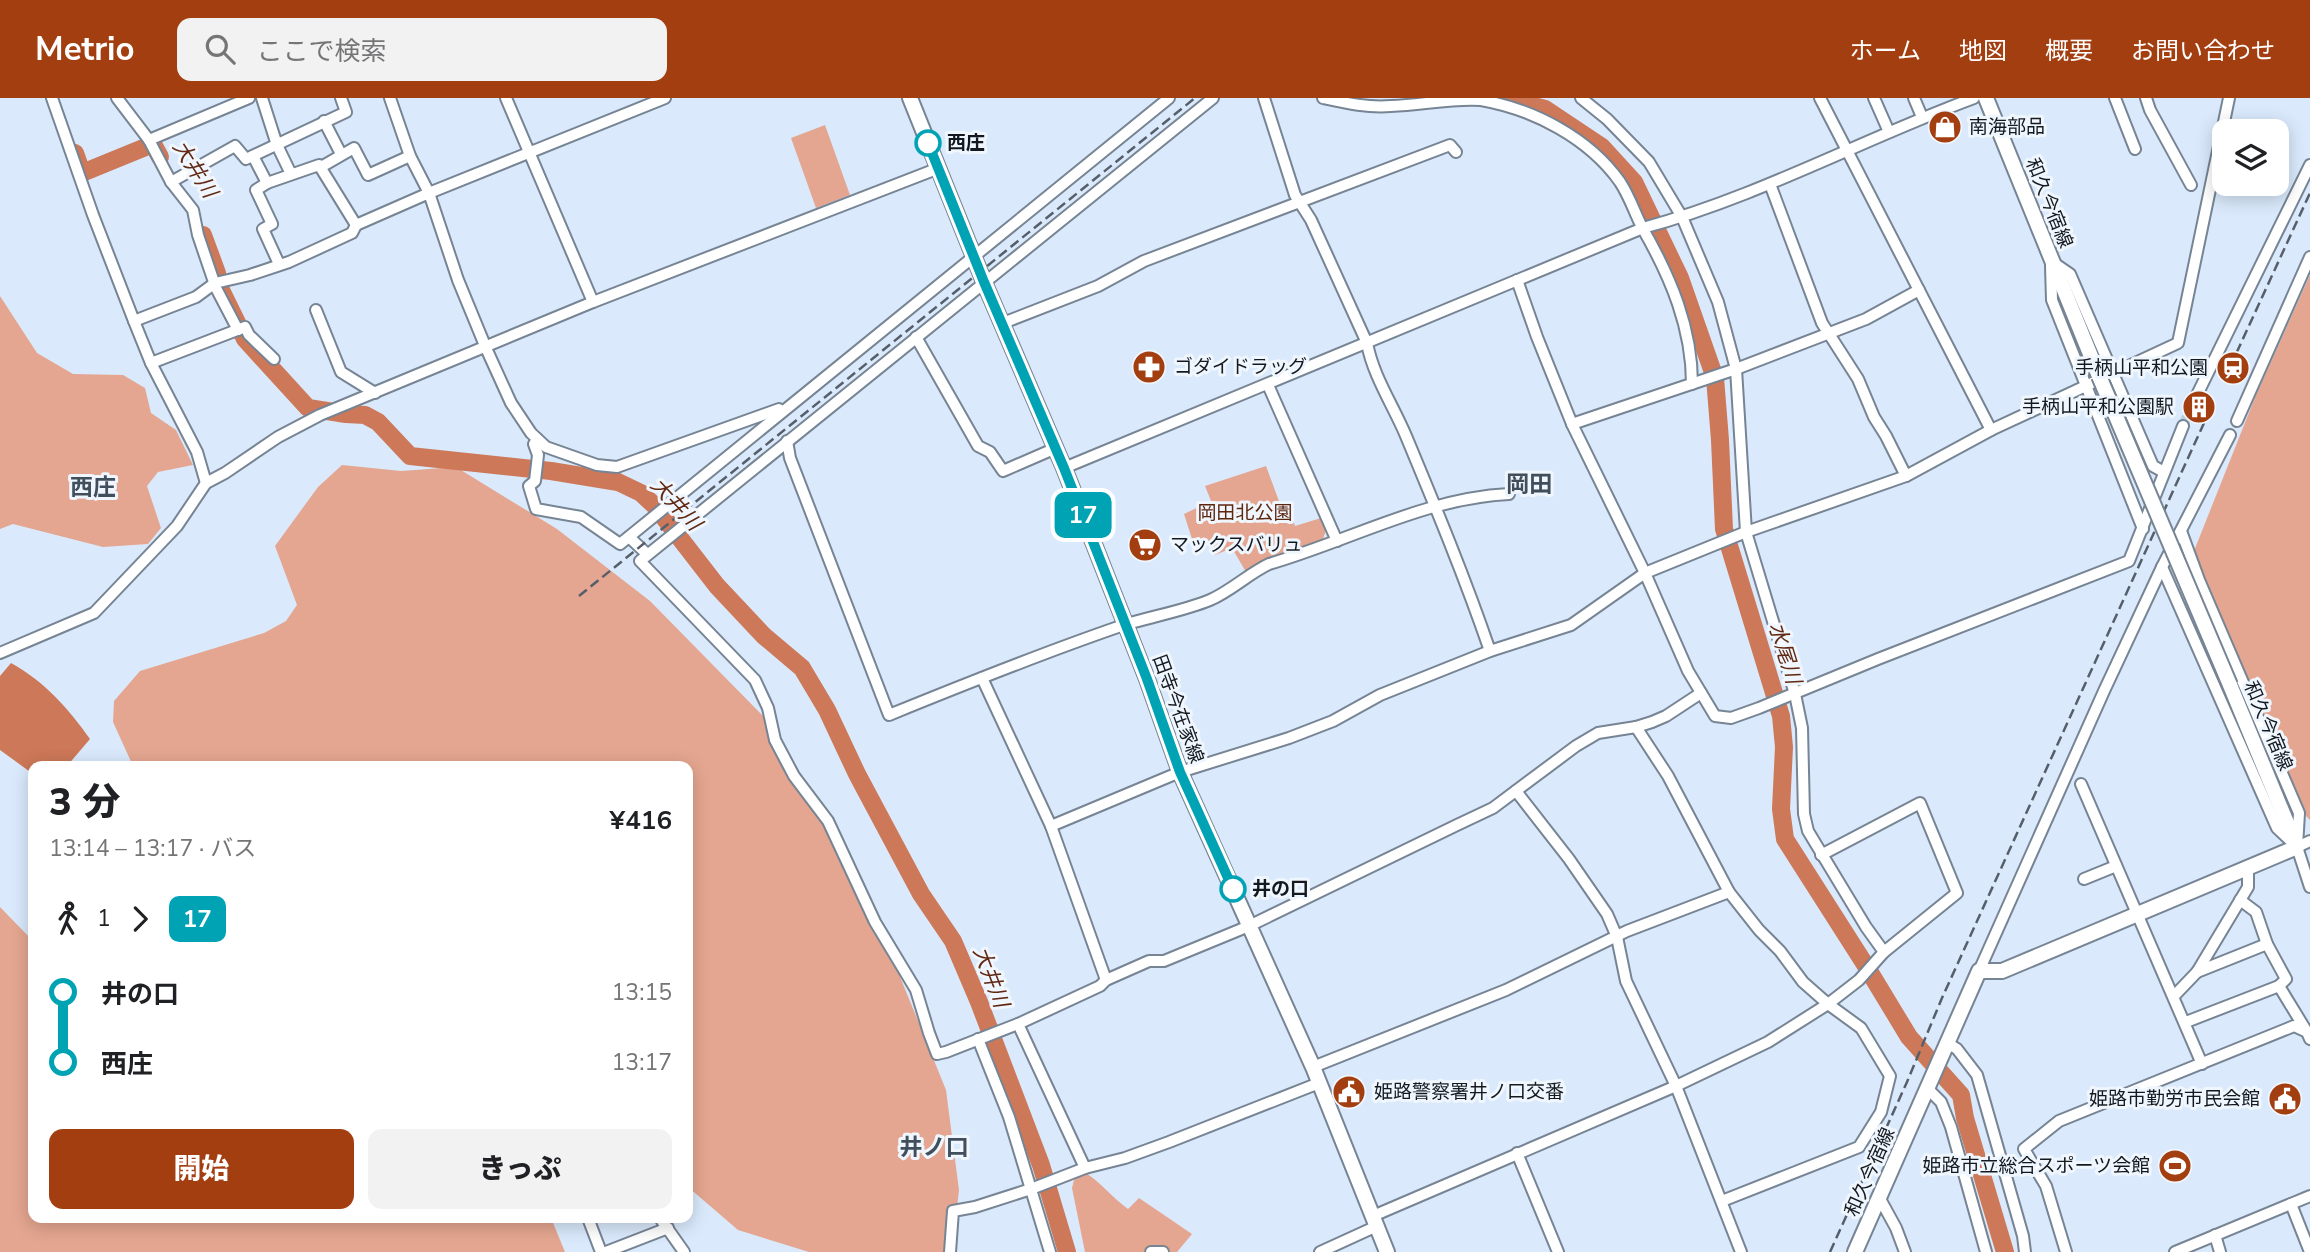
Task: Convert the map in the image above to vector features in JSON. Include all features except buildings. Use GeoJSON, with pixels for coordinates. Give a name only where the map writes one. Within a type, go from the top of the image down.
{"type":"FeatureCollection","features":[{"type":"Feature","properties":{"kind":"main road","name":"田寺今在家線"},"geometry":{"type":"LineString","coordinates":[[910,98],[984,282],[1056,448],[1126,624],[1180,772],[1319,1083],[1387,1252]]}},
{"type":"Feature","properties":{"kind":"main road","name":"和久今宿線"},"geometry":{"type":"LineString","coordinates":[[1986,98],[2051,261],[2106,375],[2230,685],[2303,844]]}},
{"type":"Feature","properties":{"kind":"main road"},"geometry":{"type":"LineString","coordinates":[[1979,971],[2002,971],[2303,844]]}},
{"type":"Feature","properties":{"kind":"main road","name":"和久今宿線"},"geometry":{"type":"LineString","coordinates":[[1855,1252],[1979,971]]}},
{"type":"Feature","properties":{"kind":"street"},"geometry":{"type":"LineString","coordinates":[[52,98],[134,321],[151,363],[197,452],[206,483]]}},
{"type":"Feature","properties":{"kind":"street"},"geometry":{"type":"LineString","coordinates":[[117,98],[149,140],[171,182],[193,209],[198,235],[215,283],[238,330]]}},
{"type":"Feature","properties":{"kind":"street"},"geometry":{"type":"LineString","coordinates":[[149,140],[223,103],[249,98]]}},
{"type":"Feature","properties":{"kind":"street"},"geometry":{"type":"LineString","coordinates":[[262,98],[277,145],[291,174]]}},
{"type":"Feature","properties":{"kind":"street"},"geometry":{"type":"LineString","coordinates":[[171,182],[235,146],[246,159],[346,112],[341,98]]}},
{"type":"Feature","properties":{"kind":"street"},"geometry":{"type":"LineString","coordinates":[[390,98],[410,156],[429,192],[458,281],[486,348],[511,403],[546,447],[597,465],[617,467],[788,406]]}},
{"type":"Feature","properties":{"kind":"street"},"geometry":{"type":"LineString","coordinates":[[506,98],[593,302]]}},
{"type":"Feature","properties":{"kind":"street"},"geometry":{"type":"LineString","coordinates":[[134,321],[196,297],[215,283],[289,262],[352,233],[356,225],[429,192],[666,98]]}},
{"type":"Feature","properties":{"kind":"street"},"geometry":{"type":"LineString","coordinates":[[537,439],[534,444],[538,455],[535,481],[529,486],[536,509],[581,517],[620,544],[1169,98]]}},
{"type":"Feature","properties":{"kind":"street"},"geometry":{"type":"LineString","coordinates":[[1213,98],[640,561],[755,680],[768,708],[775,740],[794,776],[828,821],[875,922],[916,990],[937,1054],[1018,1024],[1149,961],[1164,961],[1249,926],[1493,808],[1576,746],[1598,733],[1636,727],[1666,716],[1701,693]]}},
{"type":"Feature","properties":{"kind":"street"},"geometry":{"type":"LineString","coordinates":[[1264,98],[1295,195],[1367,343],[1371,360],[1462,569],[1490,651]]}},
{"type":"Feature","properties":{"kind":"street"},"geometry":{"type":"LineString","coordinates":[[1323,98],[1353,105],[1390,107],[1445,99],[1480,100],[1527,113],[1579,141],[1597,155],[1619,181],[1663,264],[1682,313],[1692,359],[1692,384]]}},
{"type":"Feature","properties":{"kind":"street"},"geometry":{"type":"LineString","coordinates":[[1581,98],[1617,128],[1649,162],[1682,218],[1718,302],[1736,369],[1746,531],[1795,694],[1802,728],[1804,814],[1808,831],[1884,952]]}},
{"type":"Feature","properties":{"kind":"street"},"geometry":{"type":"LineString","coordinates":[[1820,98],[1991,430]]}},
{"type":"Feature","properties":{"kind":"street"},"geometry":{"type":"LineString","coordinates":[[1874,98],[1889,132]]}},
{"type":"Feature","properties":{"kind":"street"},"geometry":{"type":"LineString","coordinates":[[1914,98],[1922,117]]}},
{"type":"Feature","properties":{"kind":"street"},"geometry":{"type":"LineString","coordinates":[[1064,468],[1643,228],[1682,218],[1770,184],[1922,117],[1974,98]]}},
{"type":"Feature","properties":{"kind":"street"},"geometry":{"type":"LineString","coordinates":[[2115,98],[2135,149]]}},
{"type":"Feature","properties":{"kind":"street"},"geometry":{"type":"LineString","coordinates":[[2146,98],[2191,186]]}},
{"type":"Feature","properties":{"kind":"street"},"geometry":{"type":"LineString","coordinates":[[1051,826],[1180,772],[1334,721],[1380,695],[1490,651],[1571,625],[1645,572],[1746,531],[1906,475],[1991,430],[2178,343],[2229,98]]}},
{"type":"Feature","properties":{"kind":"street"},"geometry":{"type":"LineString","coordinates":[[324,121],[341,154]]}},
{"type":"Feature","properties":{"kind":"street"},"geometry":{"type":"LineString","coordinates":[[1003,323],[1098,286],[1143,261],[1450,145],[1456,152]]}},
{"type":"Feature","properties":{"kind":"street"},"geometry":{"type":"LineString","coordinates":[[321,167],[354,148],[368,175],[410,156]]}},
{"type":"Feature","properties":{"kind":"street"},"geometry":{"type":"LineString","coordinates":[[253,156],[267,183]]}},
{"type":"Feature","properties":{"kind":"street"},"geometry":{"type":"LineString","coordinates":[[279,264],[263,229],[272,224],[256,190],[267,183],[319,164],[356,225]]}},
{"type":"Feature","properties":{"kind":"street"},"geometry":{"type":"LineString","coordinates":[[2194,401],[2310,165]]}},
{"type":"Feature","properties":{"kind":"street"},"geometry":{"type":"LineString","coordinates":[[0,653],[94,613],[177,526],[206,483],[278,437],[320,415],[593,302],[939,168]]}},
{"type":"Feature","properties":{"kind":"street"},"geometry":{"type":"LineString","coordinates":[[1770,184],[1828,333],[1858,379],[1874,416],[1906,475]]}},
{"type":"Feature","properties":{"kind":"street"},"geometry":{"type":"LineString","coordinates":[[2237,421],[2310,257]]}},
{"type":"Feature","properties":{"kind":"street"},"geometry":{"type":"LineString","coordinates":[[2051,261],[2052,300],[2143,529]]}},
{"type":"Feature","properties":{"kind":"street"},"geometry":{"type":"LineString","coordinates":[[1517,280],[1572,424],[1645,572],[1688,671],[1715,716],[1731,718],[1759,708],[2129,561],[2183,426]]}},
{"type":"Feature","properties":{"kind":"street"},"geometry":{"type":"LineString","coordinates":[[1572,424],[1736,369],[1866,319],[1919,290]]}},
{"type":"Feature","properties":{"kind":"street"},"geometry":{"type":"LineString","coordinates":[[316,310],[341,372],[374,393]]}},
{"type":"Feature","properties":{"kind":"street"},"geometry":{"type":"LineString","coordinates":[[151,363],[245,327],[249,335],[274,359]]}},
{"type":"Feature","properties":{"kind":"street"},"geometry":{"type":"LineString","coordinates":[[916,337],[978,446],[990,452],[1003,471],[1056,448]]}},
{"type":"Feature","properties":{"kind":"street"},"geometry":{"type":"LineString","coordinates":[[2106,375],[2153,466],[2164,472]]}},
{"type":"Feature","properties":{"kind":"street"},"geometry":{"type":"LineString","coordinates":[[1268,385],[1337,541]]}},
{"type":"Feature","properties":{"kind":"street"},"geometry":{"type":"LineString","coordinates":[[1979,971],[2162,567],[2230,435]]}},
{"type":"Feature","properties":{"kind":"street"},"geometry":{"type":"LineString","coordinates":[[787,440],[790,458],[889,715],[1040,654],[1126,624],[1209,600],[1269,564],[1435,506],[1484,495],[1509,494]]}},
{"type":"Feature","properties":{"kind":"street"},"geometry":{"type":"LineString","coordinates":[[2181,531],[2199,580],[2298,813],[2310,887]]}},
{"type":"Feature","properties":{"kind":"street"},"geometry":{"type":"LineString","coordinates":[[629,537],[647,554]]}},
{"type":"Feature","properties":{"kind":"street"},"geometry":{"type":"LineString","coordinates":[[2162,567],[2277,828],[2303,844]]}},
{"type":"Feature","properties":{"kind":"street"},"geometry":{"type":"LineString","coordinates":[[982,678],[1051,826],[1106,980]]}},
{"type":"Feature","properties":{"kind":"street"},"geometry":{"type":"LineString","coordinates":[[1636,727],[1668,776],[1729,892],[1803,982],[1861,1028],[1890,1076],[1881,1112],[1859,1147],[1722,1201]]}},
{"type":"Feature","properties":{"kind":"street"},"geometry":{"type":"LineString","coordinates":[[2081,784],[2203,1064]]}},
{"type":"Feature","properties":{"kind":"street"},"geometry":{"type":"LineString","coordinates":[[1516,792],[1569,859],[1607,914],[1616,937],[1626,981],[1676,1086],[1741,1252]]}},
{"type":"Feature","properties":{"kind":"street"},"geometry":{"type":"LineString","coordinates":[[1320,1252],[1375,1221],[1517,1153],[1676,1086],[1768,1042],[1828,1004],[1859,980],[1884,952],[1958,893],[1920,803],[1821,855]]}},
{"type":"Feature","properties":{"kind":"street"},"geometry":{"type":"LineString","coordinates":[[2084,879],[2116,866]]}},
{"type":"Feature","properties":{"kind":"street"},"geometry":{"type":"LineString","coordinates":[[2174,996],[2197,972],[2248,887],[2248,867]]}},
{"type":"Feature","properties":{"kind":"street"},"geometry":{"type":"LineString","coordinates":[[1312,1067],[1506,990],[1616,937],[1729,892]]}},
{"type":"Feature","properties":{"kind":"street"},"geometry":{"type":"LineString","coordinates":[[2186,1022],[2279,986],[2286,979],[2267,944],[2256,912],[2240,900]]}},
{"type":"Feature","properties":{"kind":"street"},"geometry":{"type":"LineString","coordinates":[[2197,972],[2267,944]]}},
{"type":"Feature","properties":{"kind":"street"},"geometry":{"type":"LineString","coordinates":[[2279,986],[2308,1036]]}},
{"type":"Feature","properties":{"kind":"street"},"geometry":{"type":"LineString","coordinates":[[1018,1024],[1085,1168]]}},
{"type":"Feature","properties":{"kind":"street"},"geometry":{"type":"LineString","coordinates":[[2066,1252],[2046,1186],[2024,1149],[2059,1121],[2294,1026],[2308,1036]]}},
{"type":"Feature","properties":{"kind":"street"},"geometry":{"type":"LineString","coordinates":[[978,1039],[1009,1117],[1051,1252]]}},
{"type":"Feature","properties":{"kind":"street"},"geometry":{"type":"LineString","coordinates":[[1949,1044],[1957,1049],[1977,1075],[2025,1252]]}},
{"type":"Feature","properties":{"kind":"street"},"geometry":{"type":"LineString","coordinates":[[950,1252],[953,1211],[975,1207],[1056,1181],[1085,1168],[1125,1158],[1319,1083]]}},
{"type":"Feature","properties":{"kind":"street"},"geometry":{"type":"LineString","coordinates":[[1928,1090],[1941,1102],[1951,1127],[1982,1250]]}},
{"type":"Feature","properties":{"kind":"street"},"geometry":{"type":"LineString","coordinates":[[1517,1153],[1558,1252]]}},
{"type":"Feature","properties":{"kind":"street"},"geometry":{"type":"LineString","coordinates":[[2176,1252],[2310,1196]]}},
{"type":"Feature","properties":{"kind":"street"},"geometry":{"type":"LineString","coordinates":[[1879,1197],[1896,1228],[1905,1252]]}},
{"type":"Feature","properties":{"kind":"street"},"geometry":{"type":"LineString","coordinates":[[2291,1204],[2310,1252]]}},
{"type":"Feature","properties":{"kind":"street"},"geometry":{"type":"LineString","coordinates":[[590,1223],[601,1252]]}},
{"type":"Feature","properties":{"kind":"street"},"geometry":{"type":"LineString","coordinates":[[664,1223],[684,1252]]}},
{"type":"Feature","properties":{"kind":"street"},"geometry":{"type":"LineString","coordinates":[[607,1252],[668,1228]]}},
{"type":"Feature","properties":{"kind":"street"},"geometry":{"type":"LineString","coordinates":[[2215,1235],[2220,1252]]}},
{"type":"Feature","properties":{"kind":"street"},"geometry":{"type":"LineString","coordinates":[[1151,1252],[1163,1252]]}},
{"type":"Feature","properties":{"kind":"green space"},"geometry":{"type":"Polygon","coordinates":[[[825,125],[850,195],[816,208],[791,138],[825,125]]]}},
{"type":"Feature","properties":{"kind":"green space","name":"手柄山平和公園"},"geometry":{"type":"Polygon","coordinates":[[[2310,275],[2310,820],[2195,559],[2194,551],[2256,395],[2310,275]]]}},
{"type":"Feature","properties":{"kind":"green space"},"geometry":{"type":"Polygon","coordinates":[[[0,296],[37,353],[73,374],[123,375],[145,388],[151,413],[176,430],[193,465],[158,472],[147,486],[161,528],[148,544],[103,547],[13,524],[0,529],[0,296]]]}},
{"type":"Feature","properties":{"kind":"green space"},"geometry":{"type":"Polygon","coordinates":[[[342,465],[401,471],[456,467],[557,529],[650,601],[768,721],[849,851],[946,1090],[959,1190],[952,1252],[809,1252],[738,1230],[693,1191],[693,761],[131,761],[113,722],[114,701],[140,671],[264,633],[286,621],[297,605],[275,546],[318,487],[342,465]]]}},
{"type":"Feature","properties":{"kind":"green space","name":"岡田北公園"},"geometry":{"type":"Polygon","coordinates":[[[1266,466],[1283,512],[1290,510],[1295,526],[1321,518],[1326,530],[1322,542],[1246,572],[1232,548],[1215,555],[1206,538],[1193,542],[1184,514],[1211,501],[1205,486],[1266,466]]]}},
{"type":"Feature","properties":{"kind":"green space"},"geometry":{"type":"Polygon","coordinates":[[[0,907],[28,936],[28,1223],[553,1223],[565,1252],[0,1252],[0,907]]]}},
{"type":"Feature","properties":{"kind":"green space"},"geometry":{"type":"Polygon","coordinates":[[[1084,1172],[1128,1209],[1139,1198],[1192,1234],[1177,1252],[1085,1252],[1072,1188],[1074,1180],[1084,1172]]]}},
{"type":"Feature","properties":{"kind":"shaded area"},"geometry":{"type":"Polygon","coordinates":[[[11,663],[34,678],[73,717],[90,739],[71,761],[28,761],[28,770],[0,750],[0,676],[11,663]]]}},
{"type":"Feature","properties":{"kind":"waterway","name":"水尾川"},"geometry":{"type":"LineString","coordinates":[[1505,98],[1545,109],[1602,147],[1634,182],[1680,278],[1715,378],[1724,529],[1781,716],[1784,747],[1781,809],[1785,839],[1909,1037],[1961,1095],[1965,1118],[2005,1252]]}},
{"type":"Feature","properties":{"kind":"waterway","name":"大井川"},"geometry":{"type":"LineString","coordinates":[[75,153],[82,173],[153,144],[160,157]]}},
{"type":"Feature","properties":{"kind":"waterway","name":"大井川"},"geometry":{"type":"LineString","coordinates":[[203,235],[219,286],[245,339],[308,408],[365,415],[378,422],[410,456],[551,471],[618,482],[641,493],[655,506],[717,586],[764,636],[802,668],[827,710],[857,774],[921,894],[953,941],[1041,1165],[1067,1252]]}},
{"type":"Feature","properties":{"kind":"tunnel"},"geometry":{"type":"LineString","coordinates":[[2183,426],[2194,401]]}},
{"type":"Feature","properties":{"kind":"railway"},"geometry":{"type":"LineString","coordinates":[[579,596],[1195,98]]}},
{"type":"Feature","properties":{"kind":"railway"},"geometry":{"type":"LineString","coordinates":[[2224,380],[2310,193]]}},
{"type":"Feature","properties":{"kind":"railway"},"geometry":{"type":"LineString","coordinates":[[1830,1252],[1942,998],[2204,423]]}},
{"type":"Feature","properties":{"kind":"bus line","name":"17"},"geometry":{"type":"LineString","coordinates":[[928,143],[1064,468],[1147,679],[1180,772],[1233,889]]}},
{"type":"Feature","properties":{"kind":"place","name":"南海部品"},"geometry":{"type":"Point","coordinates":[1945,127]}},
{"type":"Feature","properties":{"kind":"place","name":"西庄"},"geometry":{"type":"Point","coordinates":[928,143]}},
{"type":"Feature","properties":{"kind":"place","name":"ゴダイドラッグ"},"geometry":{"type":"Point","coordinates":[1149,367]}},
{"type":"Feature","properties":{"kind":"place","name":"手柄山平和公園"},"geometry":{"type":"Point","coordinates":[2233,368]}},
{"type":"Feature","properties":{"kind":"place","name":"手柄山平和公園駅"},"geometry":{"type":"Point","coordinates":[2199,407]}},
{"type":"Feature","properties":{"kind":"place","name":"マックスバリュ"},"geometry":{"type":"Point","coordinates":[1145,545]}},
{"type":"Feature","properties":{"kind":"place","name":"井の口"},"geometry":{"type":"Point","coordinates":[1233,889]}},
{"type":"Feature","properties":{"kind":"place","name":"姫路警察署井ノ口交番"},"geometry":{"type":"Point","coordinates":[1349,1092]}},
{"type":"Feature","properties":{"kind":"place","name":"姫路市勤労市民会館"},"geometry":{"type":"Point","coordinates":[2285,1099]}},
{"type":"Feature","properties":{"kind":"place","name":"姫路市立総合スポーツ会館"},"geometry":{"type":"Point","coordinates":[2175,1166]}},
{"type":"Feature","properties":{"kind":"district","name":"岡田"},"geometry":{"type":"Point","coordinates":[1529,484]}},
{"type":"Feature","properties":{"kind":"district","name":"西庄"},"geometry":{"type":"Point","coordinates":[93,487]}},
{"type":"Feature","properties":{"kind":"district","name":"井ノ口"},"geometry":{"type":"Point","coordinates":[934,1147]}}]}
